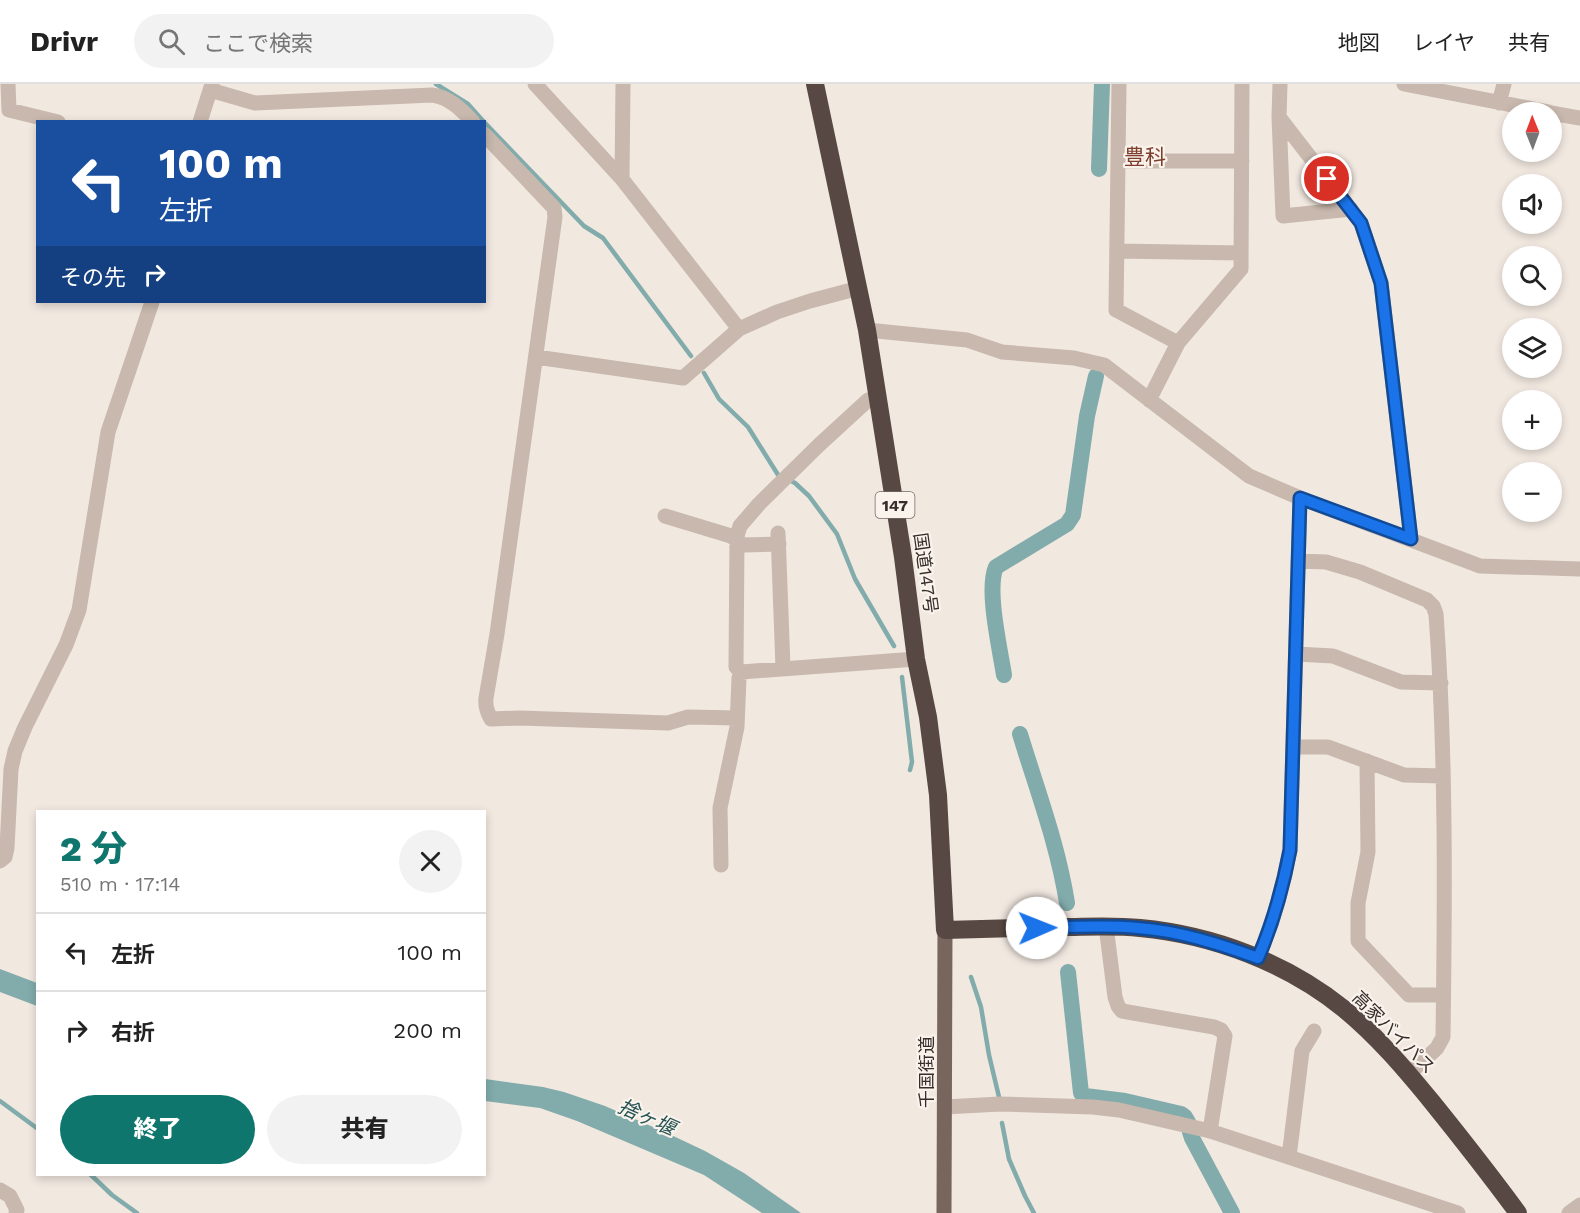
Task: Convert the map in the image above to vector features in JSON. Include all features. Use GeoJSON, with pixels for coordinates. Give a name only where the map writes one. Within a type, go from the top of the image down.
{"type":"FeatureCollection","features":[{"type":"Feature","properties":{"kind":"highway","name":"国道147号"},"geometry":{"type":"LineString","coordinates":[[815,84],[867,330],[903,557],[916,659],[928,717],[938,795],[945,930]]}},
{"type":"Feature","properties":{"kind":"highway","name":"高家バイパス"},"geometry":{"type":"LineString","coordinates":[[945,930],[1106,926],[1139,928],[1195,937],[1258,958],[1309,984],[1344,1009],[1377,1039],[1409,1074],[1470,1149],[1518,1213]]}},
{"type":"Feature","properties":{"kind":"main road","name":"千国街道"},"geometry":{"type":"LineString","coordinates":[[944,1213],[945,930]]}},
{"type":"Feature","properties":{"kind":"street"},"geometry":{"type":"LineString","coordinates":[[8,84],[9,110],[50,120]]}},
{"type":"Feature","properties":{"kind":"street"},"geometry":{"type":"LineString","coordinates":[[535,84],[622,179],[739,329]]}},
{"type":"Feature","properties":{"kind":"street"},"geometry":{"type":"LineString","coordinates":[[622,179],[623,84]]}},
{"type":"Feature","properties":{"kind":"street"},"geometry":{"type":"LineString","coordinates":[[1119,84],[1116,310],[1178,343]]}},
{"type":"Feature","properties":{"kind":"street"},"geometry":{"type":"LineString","coordinates":[[1149,400],[1178,343],[1241,269],[1242,84]]}},
{"type":"Feature","properties":{"kind":"street"},"geometry":{"type":"LineString","coordinates":[[1280,84],[1283,216],[1351,209]]}},
{"type":"Feature","properties":{"kind":"street"},"geometry":{"type":"LineString","coordinates":[[1404,84],[1502,104]]}},
{"type":"Feature","properties":{"kind":"street"},"geometry":{"type":"LineString","coordinates":[[1499,103],[1504,84]]}},
{"type":"Feature","properties":{"kind":"street"},"geometry":{"type":"LineString","coordinates":[[201,120],[211,87],[255,103],[432,95],[452,102],[471,120]]}},
{"type":"Feature","properties":{"kind":"street"},"geometry":{"type":"LineString","coordinates":[[1562,115],[1580,118]]}},
{"type":"Feature","properties":{"kind":"street"},"geometry":{"type":"LineString","coordinates":[[1279,117],[1361,223],[1381,283],[1411,539]]}},
{"type":"Feature","properties":{"kind":"street"},"geometry":{"type":"LineString","coordinates":[[486,136],[554,208],[555,217],[485,706],[491,719],[668,723],[688,717],[737,718]]}},
{"type":"Feature","properties":{"kind":"street"},"geometry":{"type":"LineString","coordinates":[[1118,161],[1242,161]]}},
{"type":"Feature","properties":{"kind":"street"},"geometry":{"type":"LineString","coordinates":[[1117,251],[1241,253]]}},
{"type":"Feature","properties":{"kind":"street"},"geometry":{"type":"LineString","coordinates":[[536,357],[683,378],[739,329],[777,312],[859,288]]}},
{"type":"Feature","properties":{"kind":"street"},"geometry":{"type":"LineString","coordinates":[[0,861],[5,857],[7,848],[11,769],[15,751],[66,645],[79,610],[108,432],[152,303]]}},
{"type":"Feature","properties":{"kind":"street"},"geometry":{"type":"LineString","coordinates":[[867,330],[967,340],[1002,352],[1090,361],[1104,365],[1250,476],[1300,498],[1480,566],[1580,568]]}},
{"type":"Feature","properties":{"kind":"street"},"geometry":{"type":"LineString","coordinates":[[741,672],[736,667],[738,531],[740,526],[819,445],[868,400],[878,398]]}},
{"type":"Feature","properties":{"kind":"street"},"geometry":{"type":"LineString","coordinates":[[1258,958],[1282,887],[1290,850],[1300,498]]}},
{"type":"Feature","properties":{"kind":"street"},"geometry":{"type":"LineString","coordinates":[[665,516],[731,536],[743,545],[778,539],[783,668]]}},
{"type":"Feature","properties":{"kind":"street"},"geometry":{"type":"LineString","coordinates":[[1299,561],[1326,562],[1348,569],[1427,600],[1433,606],[1436,614],[1441,683],[1443,776],[1443,1037],[1437,1048],[1409,1074]]}},
{"type":"Feature","properties":{"kind":"street"},"geometry":{"type":"LineString","coordinates":[[1296,654],[1333,656],[1401,682],[1441,683]]}},
{"type":"Feature","properties":{"kind":"street"},"geometry":{"type":"LineString","coordinates":[[741,672],[916,659]]}},
{"type":"Feature","properties":{"kind":"street"},"geometry":{"type":"LineString","coordinates":[[721,866],[720,808],[735,738],[741,672]]}},
{"type":"Feature","properties":{"kind":"street"},"geometry":{"type":"LineString","coordinates":[[1293,747],[1328,747],[1404,775],[1443,776]]}},
{"type":"Feature","properties":{"kind":"street"},"geometry":{"type":"LineString","coordinates":[[1367,761],[1368,852],[1358,903],[1358,941],[1409,995],[1443,995]]}},
{"type":"Feature","properties":{"kind":"street"},"geometry":{"type":"LineString","coordinates":[[1106,926],[1115,997],[1122,1011],[1214,1027],[1221,1030],[1225,1036],[1210,1131]]}},
{"type":"Feature","properties":{"kind":"street"},"geometry":{"type":"LineString","coordinates":[[1289,1157],[1302,1051],[1314,1031]]}},
{"type":"Feature","properties":{"kind":"street"},"geometry":{"type":"LineString","coordinates":[[945,1107],[1000,1104],[1119,1110],[1210,1131],[1458,1213]]}},
{"type":"Feature","properties":{"kind":"street"},"geometry":{"type":"LineString","coordinates":[[0,1190],[10,1196],[17,1210],[16,1213]]}},
{"type":"Feature","properties":{"kind":"street"},"geometry":{"type":"LineString","coordinates":[[1569,1213],[1580,1204]]}},
{"type":"Feature","properties":{"kind":"water"},"geometry":{"type":"Polygon","coordinates":[[[0,969],[36,983],[36,1006],[0,992],[0,969]]]}},
{"type":"Feature","properties":{"kind":"water"},"geometry":{"type":"Polygon","coordinates":[[[486,1079],[543,1087],[605,1106],[705,1151],[744,1173],[801,1213],[762,1213],[704,1175],[577,1121],[540,1108],[486,1101],[486,1079]]]}},
{"type":"Feature","properties":{"kind":"waterway"},"geometry":{"type":"LineString","coordinates":[[436,84],[468,104],[482,120]]}},
{"type":"Feature","properties":{"kind":"waterway"},"geometry":{"type":"LineString","coordinates":[[1099,169],[1102,84]]}},
{"type":"Feature","properties":{"kind":"waterway"},"geometry":{"type":"LineString","coordinates":[[486,124],[584,226],[603,238],[691,356]]}},
{"type":"Feature","properties":{"kind":"waterway"},"geometry":{"type":"LineString","coordinates":[[704,373],[719,399],[748,427],[780,478]]}},
{"type":"Feature","properties":{"kind":"waterway"},"geometry":{"type":"LineString","coordinates":[[1004,675],[993,604],[993,577],[996,567],[1067,524],[1073,515],[1087,416],[1096,376]]}},
{"type":"Feature","properties":{"kind":"waterway"},"geometry":{"type":"LineString","coordinates":[[789,480],[809,496],[837,534],[855,579],[894,646]]}},
{"type":"Feature","properties":{"kind":"waterway"},"geometry":{"type":"LineString","coordinates":[[902,677],[912,762],[910,770]]}},
{"type":"Feature","properties":{"kind":"waterway"},"geometry":{"type":"LineString","coordinates":[[1020,734],[1053,839],[1067,903]]}},
{"type":"Feature","properties":{"kind":"waterway"},"geometry":{"type":"LineString","coordinates":[[1068,972],[1081,1093],[1085,1096],[1125,1101],[1181,1114],[1188,1122]]}},
{"type":"Feature","properties":{"kind":"waterway"},"geometry":{"type":"LineString","coordinates":[[971,977],[981,1007],[999,1097]]}},
{"type":"Feature","properties":{"kind":"waterway"},"geometry":{"type":"LineString","coordinates":[[0,1101],[36,1128]]}},
{"type":"Feature","properties":{"kind":"waterway"},"geometry":{"type":"LineString","coordinates":[[1002,1123],[1009,1159],[1034,1213]]}},
{"type":"Feature","properties":{"kind":"waterway"},"geometry":{"type":"LineString","coordinates":[[1190,1132],[1232,1213]]}},
{"type":"Feature","properties":{"kind":"waterway"},"geometry":{"type":"LineString","coordinates":[[92,1176],[112,1195],[137,1213]]}},
{"type":"Feature","properties":{"kind":"district","name":"豊科"},"geometry":{"type":"Point","coordinates":[1145,156]}},
{"type":"Feature","properties":{"kind":"route"},"geometry":{"type":"LineString","coordinates":[[1037,928],[1106,926],[1152,929],[1218,943],[1258,958],[1263,946],[1282,887],[1290,850],[1300,498],[1411,539],[1381,283],[1361,223],[1327,179]]}},
{"type":"Feature","properties":{"kind":"water label","name":"捨ヶ堰"},"geometry":{"type":"Point","coordinates":[647,1117]}}]}
